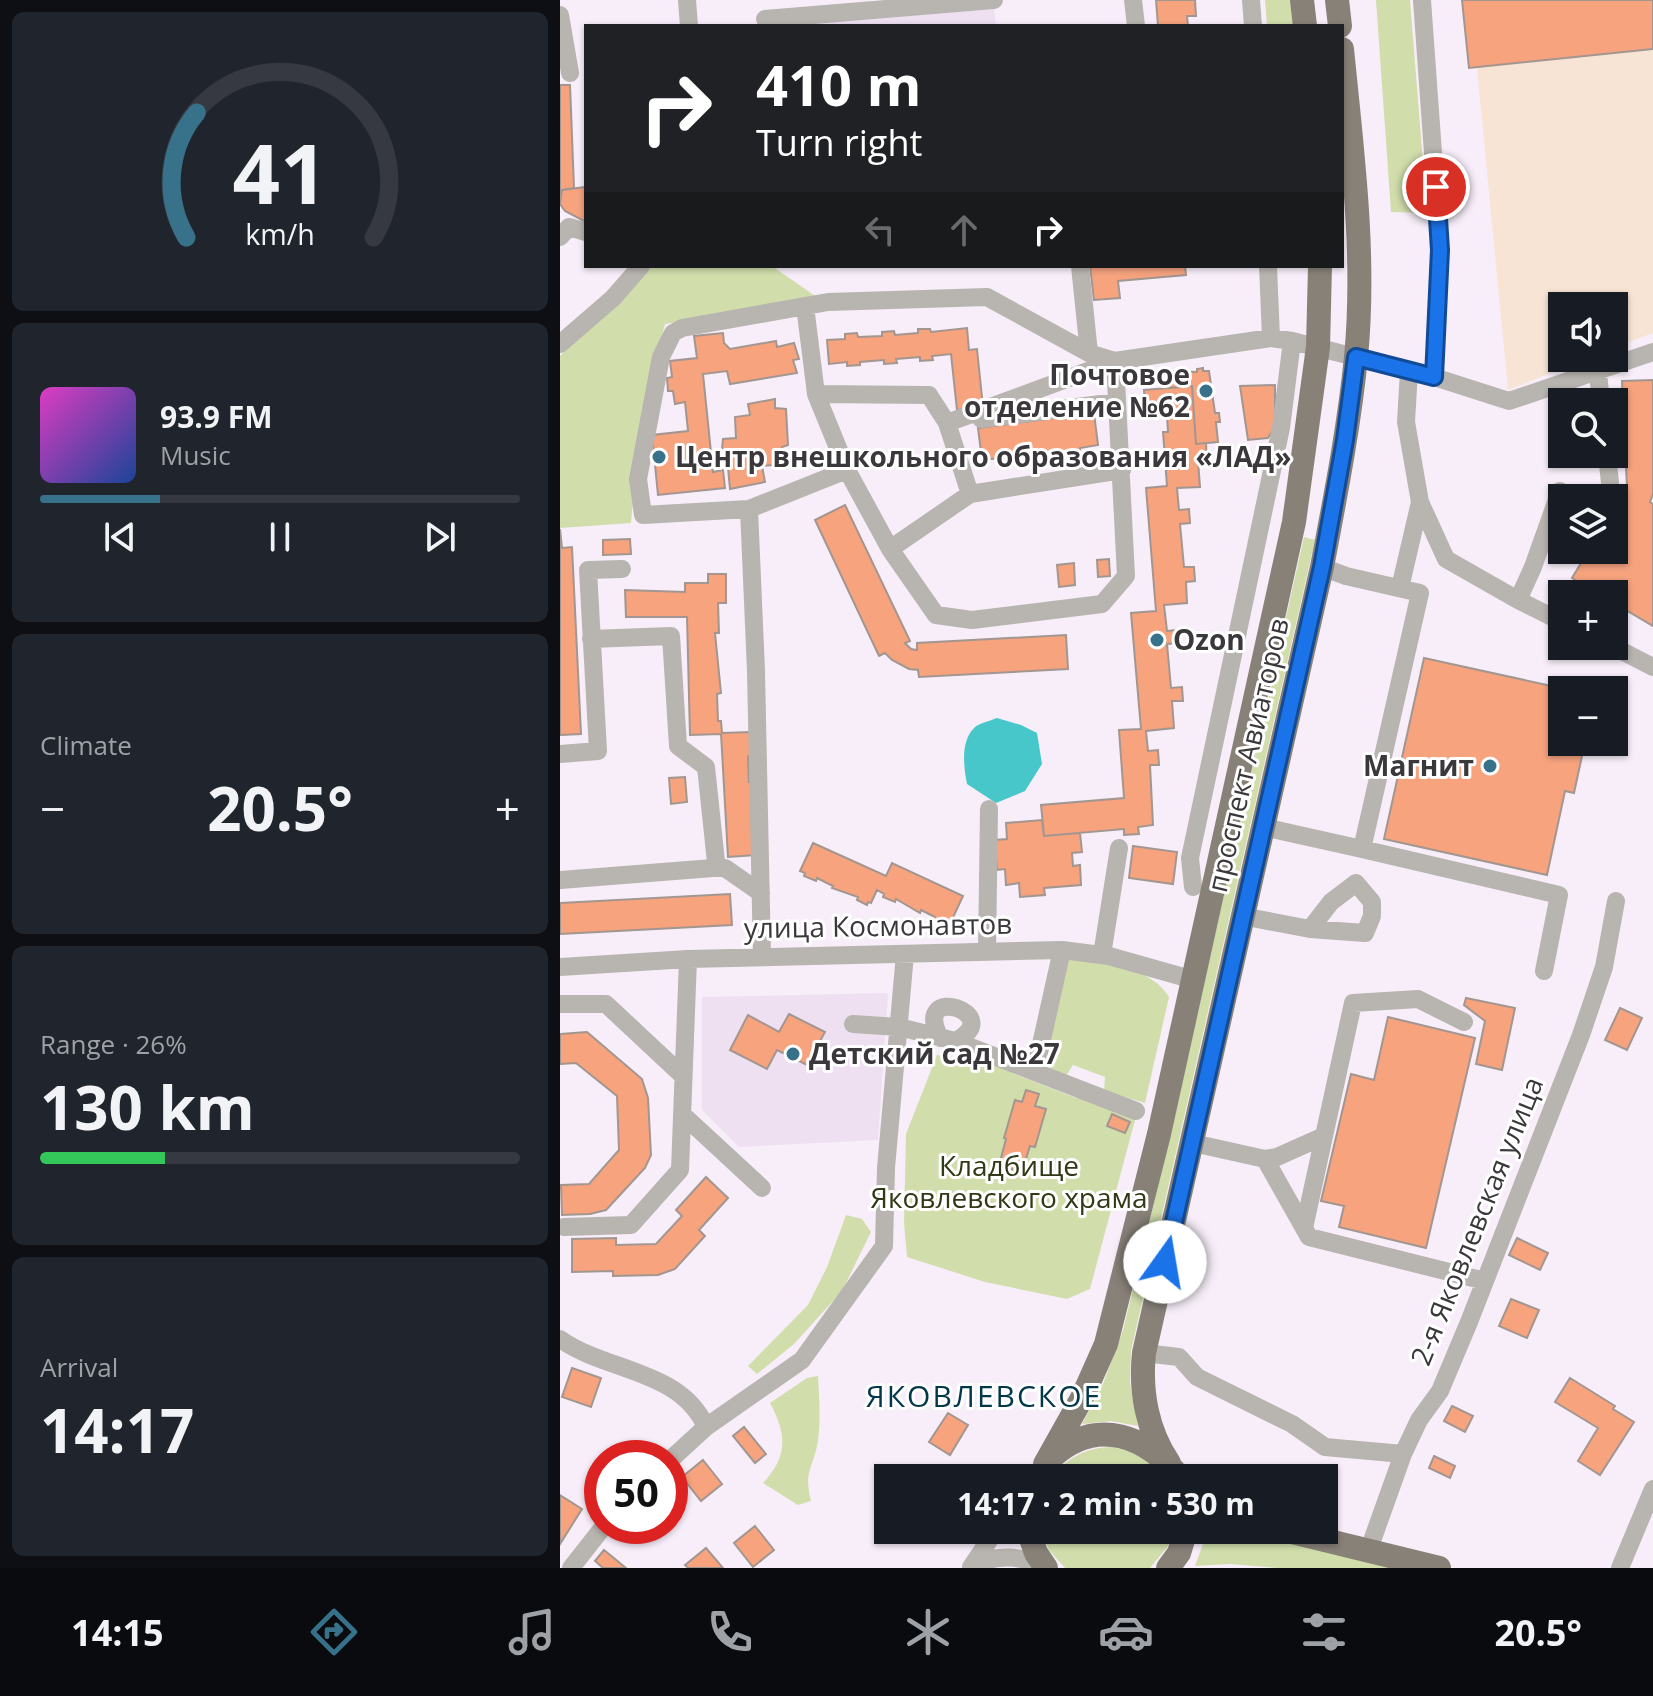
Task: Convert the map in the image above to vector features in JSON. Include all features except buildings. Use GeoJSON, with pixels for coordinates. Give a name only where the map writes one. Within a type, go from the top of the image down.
{"type":"FeatureCollection","features":[{"type":"Feature","properties":{"kind":"main road"},"geometry":{"type":"LineString","coordinates":[[1302,0],[1305,24]]}},
{"type":"Feature","properties":{"kind":"main road"},"geometry":{"type":"LineString","coordinates":[[1337,0],[1340,24]]}},
{"type":"Feature","properties":{"kind":"main road","name":"проспект Авиаторов"},"geometry":{"type":"LineString","coordinates":[[1171,1464],[1155,1437],[1147,1409],[1142,1381],[1144,1353],[1322,567],[1345,440],[1356,357],[1359,251],[1344,73]]}},
{"type":"Feature","properties":{"kind":"main road","name":"проспект Авиаторов"},"geometry":{"type":"LineString","coordinates":[[1045,1464],[1069,1424],[1106,1344],[1159,1134],[1294,522],[1318,347],[1320,268]]}},
{"type":"Feature","properties":{"kind":"main road"},"geometry":{"type":"LineString","coordinates":[[1049,1464],[1070,1444],[1085,1438],[1111,1435],[1150,1447],[1167,1464]]}},
{"type":"Feature","properties":{"kind":"main road"},"geometry":{"type":"LineString","coordinates":[[1033,1544],[1046,1568]]}},
{"type":"Feature","properties":{"kind":"main road"},"geometry":{"type":"LineString","coordinates":[[1168,1568],[1182,1544]]}},
{"type":"Feature","properties":{"kind":"main road"},"geometry":{"type":"LineString","coordinates":[[1337,1544],[1439,1568]]}},
{"type":"Feature","properties":{"kind":"street"},"geometry":{"type":"LineString","coordinates":[[687,0],[689,24]]}},
{"type":"Feature","properties":{"kind":"street"},"geometry":{"type":"LineString","coordinates":[[765,19],[994,0]]}},
{"type":"Feature","properties":{"kind":"street"},"geometry":{"type":"LineString","coordinates":[[1133,0],[1136,24]]}},
{"type":"Feature","properties":{"kind":"street"},"geometry":{"type":"LineString","coordinates":[[1251,0],[1253,24]]}},
{"type":"Feature","properties":{"kind":"street"},"geometry":{"type":"LineString","coordinates":[[1422,0],[1440,250],[1434,377]]}},
{"type":"Feature","properties":{"kind":"street"},"geometry":{"type":"LineString","coordinates":[[560,15],[572,76]]}},
{"type":"Feature","properties":{"kind":"street"},"geometry":{"type":"LineString","coordinates":[[560,237],[569,227],[584,231]]}},
{"type":"Feature","properties":{"kind":"street"},"geometry":{"type":"LineString","coordinates":[[560,344],[613,298],[639,268]]}},
{"type":"Feature","properties":{"kind":"street"},"geometry":{"type":"LineString","coordinates":[[1080,268],[1089,353]]}},
{"type":"Feature","properties":{"kind":"street"},"geometry":{"type":"LineString","coordinates":[[1268,268],[1271,338]]}},
{"type":"Feature","properties":{"kind":"street"},"geometry":{"type":"LineString","coordinates":[[847,470],[749,509],[643,515],[638,479],[661,357],[673,333],[682,328],[828,302],[987,297],[1089,353],[1115,361]]}},
{"type":"Feature","properties":{"kind":"street"},"geometry":{"type":"LineString","coordinates":[[805,306],[816,394],[847,470],[890,549],[936,615],[972,620],[1102,604],[1126,576],[1115,361]]}},
{"type":"Feature","properties":{"kind":"street"},"geometry":{"type":"LineString","coordinates":[[947,423],[1115,361],[1271,338],[1434,377],[1509,401],[1653,352]]}},
{"type":"Feature","properties":{"kind":"street"},"geometry":{"type":"LineString","coordinates":[[1193,887],[1190,858],[1281,428],[1292,341]]}},
{"type":"Feature","properties":{"kind":"street"},"geometry":{"type":"LineString","coordinates":[[1409,371],[1406,422],[1420,502],[1446,559],[1548,615]]}},
{"type":"Feature","properties":{"kind":"street"},"geometry":{"type":"LineString","coordinates":[[1598,373],[1600,388]]}},
{"type":"Feature","properties":{"kind":"street"},"geometry":{"type":"LineString","coordinates":[[816,394],[929,395],[947,423],[970,494]]}},
{"type":"Feature","properties":{"kind":"street"},"geometry":{"type":"LineString","coordinates":[[947,423],[1117,402]]}},
{"type":"Feature","properties":{"kind":"street"},"geometry":{"type":"LineString","coordinates":[[890,549],[970,494],[1122,470]]}},
{"type":"Feature","properties":{"kind":"street"},"geometry":{"type":"LineString","coordinates":[[1400,588],[1420,502]]}},
{"type":"Feature","properties":{"kind":"street"},"geometry":{"type":"LineString","coordinates":[[749,509],[762,957]]}},
{"type":"Feature","properties":{"kind":"street"},"geometry":{"type":"LineString","coordinates":[[1518,600],[1548,525]]}},
{"type":"Feature","properties":{"kind":"street"},"geometry":{"type":"LineString","coordinates":[[1322,567],[1346,576],[1420,593],[1362,849]]}},
{"type":"Feature","properties":{"kind":"street"},"geometry":{"type":"LineString","coordinates":[[560,754],[598,751],[588,570],[622,569]]}},
{"type":"Feature","properties":{"kind":"street"},"geometry":{"type":"LineString","coordinates":[[591,639],[671,636],[678,746],[706,767],[716,862],[713,868]]}},
{"type":"Feature","properties":{"kind":"street"},"geometry":{"type":"LineString","coordinates":[[1628,654],[1653,667]]}},
{"type":"Feature","properties":{"kind":"street"},"geometry":{"type":"LineString","coordinates":[[987,952],[989,809]]}},
{"type":"Feature","properties":{"kind":"street"},"geometry":{"type":"LineString","coordinates":[[1263,827],[1559,895],[1544,971]]}},
{"type":"Feature","properties":{"kind":"street"},"geometry":{"type":"LineString","coordinates":[[1102,955],[1119,848]]}},
{"type":"Feature","properties":{"kind":"street"},"geometry":{"type":"LineString","coordinates":[[560,880],[725,868],[761,893]]}},
{"type":"Feature","properties":{"kind":"street","name":"2-я Яковлевская улица"},"geometry":{"type":"LineString","coordinates":[[1368,1552],[1403,1454],[1419,1420],[1440,1391],[1581,1035],[1604,967],[1616,901]]}},
{"type":"Feature","properties":{"kind":"street"},"geometry":{"type":"LineString","coordinates":[[1242,916],[1310,929]]}},
{"type":"Feature","properties":{"kind":"street"},"geometry":{"type":"LineString","coordinates":[[1035,1071],[1062,950]]}},
{"type":"Feature","properties":{"kind":"street","name":"улица Космонавтов"},"geometry":{"type":"LineString","coordinates":[[560,967],[688,959],[1062,950],[1102,955],[1194,980]]}},
{"type":"Feature","properties":{"kind":"street"},"geometry":{"type":"LineString","coordinates":[[688,1444],[706,1427],[802,1360],[884,1246],[886,1168],[905,954]]}},
{"type":"Feature","properties":{"kind":"street"},"geometry":{"type":"LineString","coordinates":[[564,1227],[631,1225],[680,1170],[688,959]]}},
{"type":"Feature","properties":{"kind":"street"},"geometry":{"type":"LineString","coordinates":[[1304,1228],[1353,1003],[1418,999],[1464,1022]]}},
{"type":"Feature","properties":{"kind":"street"},"geometry":{"type":"LineString","coordinates":[[560,1004],[606,1004],[683,1076]]}},
{"type":"Feature","properties":{"kind":"street"},"geometry":{"type":"LineString","coordinates":[[853,1024],[899,1027],[947,1039],[1136,1111]]}},
{"type":"Feature","properties":{"kind":"street"},"geometry":{"type":"LineString","coordinates":[[682,1114],[762,1188]]}},
{"type":"Feature","properties":{"kind":"street"},"geometry":{"type":"LineString","coordinates":[[1193,1143],[1265,1159],[1277,1157],[1324,1136]]}},
{"type":"Feature","properties":{"kind":"street"},"geometry":{"type":"LineString","coordinates":[[1265,1159],[1309,1237],[1485,1281]]}},
{"type":"Feature","properties":{"kind":"street"},"geometry":{"type":"LineString","coordinates":[[560,1339],[575,1350],[658,1379],[699,1412],[706,1427]]}},
{"type":"Feature","properties":{"kind":"street"},"geometry":{"type":"LineString","coordinates":[[1144,1353],[1179,1357],[1197,1377],[1292,1424],[1325,1447],[1403,1454]]}},
{"type":"Feature","properties":{"kind":"street"},"geometry":{"type":"LineString","coordinates":[[1620,1568],[1653,1489]]}},
{"type":"Feature","properties":{"kind":"street"},"geometry":{"type":"LineString","coordinates":[[571,1568],[590,1544]]}},
{"type":"Feature","properties":{"kind":"street"},"geometry":{"type":"LineString","coordinates":[[972,1568],[987,1544]]}},
{"type":"Feature","properties":{"kind":"street"},"geometry":{"type":"LineString","coordinates":[[972,1568],[984,1561],[1000,1558],[1019,1559],[1046,1568]]}},
{"type":"Feature","properties":{"kind":"shaded area"},"geometry":{"type":"Polygon","coordinates":[[[1462,0],[1653,0],[1653,333],[1628,343],[1628,292],[1548,292],[1548,372],[1554,372],[1508,390],[1477,68],[1469,68],[1462,0]]]}},
{"type":"Feature","properties":{"kind":"shaded area"},"geometry":{"type":"Polygon","coordinates":[[[994,9],[996,24],[805,24],[994,9]]]}},
{"type":"Feature","properties":{"kind":"shaded area","name":"Детский сад №27"},"geometry":{"type":"Polygon","coordinates":[[[888,993],[878,1140],[739,1147],[702,1110],[702,997],[888,993]]]}},
{"type":"Feature","properties":{"kind":"green space"},"geometry":{"type":"Polygon","coordinates":[[[1265,0],[1293,0],[1295,24],[1267,24],[1265,0]]]}},
{"type":"Feature","properties":{"kind":"green space"},"geometry":{"type":"Polygon","coordinates":[[[1376,0],[1410,0],[1427,213],[1391,212],[1376,0]]]}},
{"type":"Feature","properties":{"kind":"green space"},"geometry":{"type":"Polygon","coordinates":[[[647,268],[775,268],[818,298],[665,324],[640,425],[631,523],[560,528],[560,356],[647,268]]]}},
{"type":"Feature","properties":{"kind":"green space"},"geometry":{"type":"Polygon","coordinates":[[[1304,537],[1315,540],[1131,1351],[1130,1382],[1138,1426],[1111,1421],[1082,1424],[1103,1384],[1123,1330],[1170,1137],[1304,537]]]}},
{"type":"Feature","properties":{"kind":"green space"},"geometry":{"type":"Polygon","coordinates":[[[1071,956],[1139,973],[1162,987],[1169,997],[1145,1103],[1104,1091],[1105,1077],[1073,1065],[1066,1076],[1050,1070],[1055,1043],[1048,1042],[1064,962],[1071,956]]]}},
{"type":"Feature","properties":{"kind":"green space","name":"Кладбище Яковлевского храма"},"geometry":{"type":"Polygon","coordinates":[[[937,1055],[1013,1065],[1012,1073],[1076,1098],[1082,1094],[1135,1120],[1090,1289],[1067,1299],[985,1282],[907,1257],[904,1223],[906,1134],[937,1055]]]}},
{"type":"Feature","properties":{"kind":"green space"},"geometry":{"type":"Polygon","coordinates":[[[846,1215],[862,1219],[871,1232],[842,1291],[794,1344],[757,1374],[748,1366],[808,1305],[827,1267],[846,1215]]]}},
{"type":"Feature","properties":{"kind":"green space"},"geometry":{"type":"Polygon","coordinates":[[[818,1376],[819,1424],[809,1475],[811,1501],[798,1505],[763,1483],[777,1464],[782,1445],[780,1425],[770,1403],[807,1378],[818,1376]]]}},
{"type":"Feature","properties":{"kind":"green space"},"geometry":{"type":"Polygon","coordinates":[[[1110,1447],[1126,1451],[1150,1464],[1064,1464],[1093,1449],[1110,1447]]]}},
{"type":"Feature","properties":{"kind":"green space"},"geometry":{"type":"Polygon","coordinates":[[[1047,1544],[1169,1544],[1150,1568],[1065,1568],[1047,1544]]]}},
{"type":"Feature","properties":{"kind":"green space"},"geometry":{"type":"Polygon","coordinates":[[[1203,1544],[1300,1544],[1399,1568],[1277,1568],[1230,1564],[1195,1566],[1203,1544]]]}},
{"type":"Feature","properties":{"kind":"water"},"geometry":{"type":"Polygon","coordinates":[[[997,718],[1037,733],[1042,764],[1025,791],[996,803],[967,784],[964,755],[974,728],[997,718]]]}},
{"type":"Feature","properties":{"kind":"place","name":"Почтовое отделение №62"},"geometry":{"type":"Point","coordinates":[1206,391]}},
{"type":"Feature","properties":{"kind":"place","name":"Центр внешкольного образования «ЛАД»"},"geometry":{"type":"Point","coordinates":[659,457]}},
{"type":"Feature","properties":{"kind":"place","name":"Ozon"},"geometry":{"type":"Point","coordinates":[1157,640]}},
{"type":"Feature","properties":{"kind":"place","name":"Магнит"},"geometry":{"type":"Point","coordinates":[1490,766]}},
{"type":"Feature","properties":{"kind":"place","name":"Детский сад №27"},"geometry":{"type":"Point","coordinates":[793,1054]}},
{"type":"Feature","properties":{"kind":"district","name":"ЯКОВЛЕВСКОЕ"},"geometry":{"type":"Point","coordinates":[984,1397]}},
{"type":"Feature","properties":{"kind":"route"},"geometry":{"type":"LineString","coordinates":[[1165,1262],[1322,567],[1345,440],[1356,357],[1434,377],[1440,250],[1436,187]]}}]}
